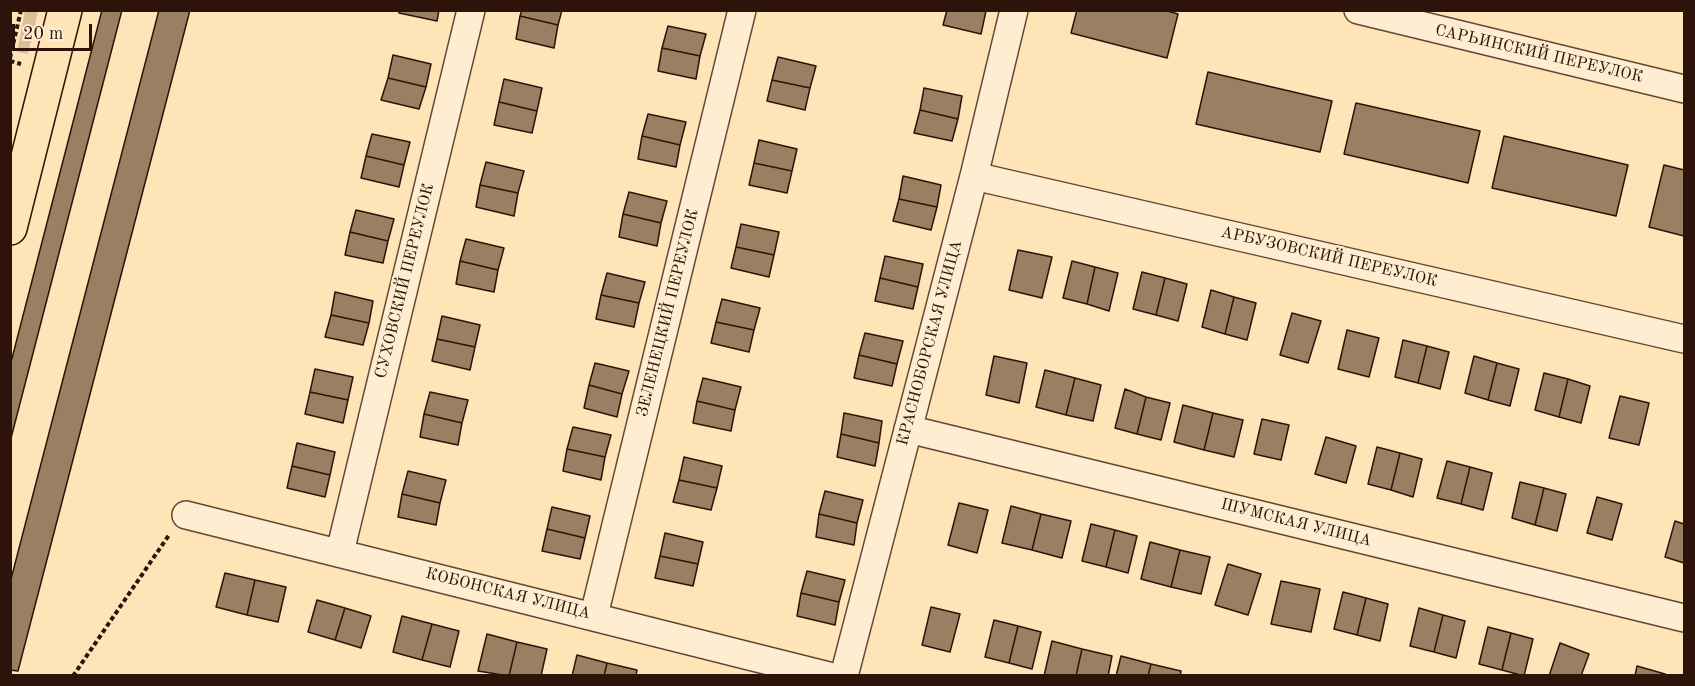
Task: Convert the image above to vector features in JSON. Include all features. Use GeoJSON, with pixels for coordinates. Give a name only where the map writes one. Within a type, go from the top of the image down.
{"type":"FeatureCollection","features":[{"type":"Feature","properties":{"kind":"main road"},"geometry":{"type":"LineString","coordinates":[[10,228],[65,10]]}},
{"type":"Feature","properties":{"kind":"street","name":"СУХОВСКИЙ ПЕРЕУЛОК"},"geometry":{"type":"LineString","coordinates":[[340,552],[471,10]]}},
{"type":"Feature","properties":{"kind":"street","name":"ЗЕЛЕНЕЦКИЙ ПЕРЕУЛОК"},"geometry":{"type":"LineString","coordinates":[[594,615],[742,10]]}},
{"type":"Feature","properties":{"kind":"street","name":"КРАСНОБОРСКАЯ УЛИЦА"},"geometry":{"type":"LineString","coordinates":[[844,675],[974,176],[1014,10]]}},
{"type":"Feature","properties":{"kind":"street","name":"САРЬИНСКИЙ ПЕРЕУЛОК"},"geometry":{"type":"LineString","coordinates":[[1358,10],[1684,89]]}},
{"type":"Feature","properties":{"kind":"street","name":"АРБУЗОВСКИЙ ПЕРЕУЛОК"},"geometry":{"type":"LineString","coordinates":[[974,176],[1684,339]]}},
{"type":"Feature","properties":{"kind":"street","name":"ШУМСКАЯ УЛИЦА"},"geometry":{"type":"LineString","coordinates":[[908,429],[1684,618]]}},
{"type":"Feature","properties":{"kind":"street","name":"КОБОНСКАЯ УЛИЦА"},"geometry":{"type":"LineString","coordinates":[[186,515],[829,675]]}},
{"type":"Feature","properties":{"kind":"path"},"geometry":{"type":"LineString","coordinates":[[10,58],[21,10]]}},
{"type":"Feature","properties":{"kind":"path"},"geometry":{"type":"LineString","coordinates":[[73,675],[170,533],[186,515]]}},
{"type":"Feature","properties":{"kind":"shaded area"},"geometry":{"type":"Polygon","coordinates":[[[25,11],[38,11],[28,54],[17,52],[25,11]]]}},
{"type":"Feature","properties":{"kind":"building"},"geometry":{"type":"Polygon","coordinates":[[[102,10],[122,10],[10,442],[10,366],[102,10]]]}},
{"type":"Feature","properties":{"kind":"building"},"geometry":{"type":"Polygon","coordinates":[[[159,10],[190,10],[18,671],[10,670],[10,583],[159,10]]]}},
{"type":"Feature","properties":{"kind":"building"},"geometry":{"type":"Polygon","coordinates":[[[399,10],[439,10],[437,21],[399,13],[399,10]]]}},
{"type":"Feature","properties":{"kind":"building"},"geometry":{"type":"Polygon","coordinates":[[[522,10],[562,10],[558,25],[520,16],[522,10]]]}},
{"type":"Feature","properties":{"kind":"building"},"geometry":{"type":"Polygon","coordinates":[[[947,10],[986,11],[981,34],[943,25],[947,10]]]}},
{"type":"Feature","properties":{"kind":"building"},"geometry":{"type":"Polygon","coordinates":[[[1077,10],[1164,10],[1178,14],[1167,58],[1071,33],[1077,10]]]}},
{"type":"Feature","properties":{"kind":"building"},"geometry":{"type":"Polygon","coordinates":[[[520,16],[558,25],[554,48],[516,39],[520,16]]]}},
{"type":"Feature","properties":{"kind":"building"},"geometry":{"type":"Polygon","coordinates":[[[668,26],[706,34],[700,56],[662,48],[668,26]]]}},
{"type":"Feature","properties":{"kind":"building"},"geometry":{"type":"Polygon","coordinates":[[[662,48],[700,56],[696,79],[658,71],[662,48]]]}},
{"type":"Feature","properties":{"kind":"building"},"geometry":{"type":"Polygon","coordinates":[[[393,55],[431,64],[426,87],[388,78],[393,55]]]}},
{"type":"Feature","properties":{"kind":"building"},"geometry":{"type":"Polygon","coordinates":[[[778,57],[816,66],[810,88],[772,80],[778,57]]]}},
{"type":"Feature","properties":{"kind":"building"},"geometry":{"type":"Polygon","coordinates":[[[1208,72],[1332,101],[1320,152],[1196,124],[1208,72]]]}},
{"type":"Feature","properties":{"kind":"building"},"geometry":{"type":"Polygon","coordinates":[[[388,78],[426,87],[419,109],[381,100],[388,78]]]}},
{"type":"Feature","properties":{"kind":"building"},"geometry":{"type":"Polygon","coordinates":[[[504,79],[542,88],[537,111],[499,102],[504,79]]]}},
{"type":"Feature","properties":{"kind":"building"},"geometry":{"type":"Polygon","coordinates":[[[772,80],[810,88],[805,110],[767,101],[772,80]]]}},
{"type":"Feature","properties":{"kind":"building"},"geometry":{"type":"Polygon","coordinates":[[[924,88],[962,96],[958,119],[920,110],[924,88]]]}},
{"type":"Feature","properties":{"kind":"building"},"geometry":{"type":"Polygon","coordinates":[[[499,102],[537,111],[532,133],[494,125],[499,102]]]}},
{"type":"Feature","properties":{"kind":"building"},"geometry":{"type":"Polygon","coordinates":[[[1356,103],[1480,131],[1468,183],[1344,154],[1356,103]]]}},
{"type":"Feature","properties":{"kind":"building"},"geometry":{"type":"Polygon","coordinates":[[[920,110],[958,119],[952,141],[914,133],[920,110]]]}},
{"type":"Feature","properties":{"kind":"building"},"geometry":{"type":"Polygon","coordinates":[[[648,114],[686,122],[680,145],[642,136],[648,114]]]}},
{"type":"Feature","properties":{"kind":"building"},"geometry":{"type":"Polygon","coordinates":[[[372,134],[410,142],[404,165],[366,156],[372,134]]]}},
{"type":"Feature","properties":{"kind":"building"},"geometry":{"type":"Polygon","coordinates":[[[642,136],[680,145],[676,167],[638,159],[642,136]]]}},
{"type":"Feature","properties":{"kind":"building"},"geometry":{"type":"Polygon","coordinates":[[[1504,136],[1628,165],[1616,216],[1492,188],[1504,136]]]}},
{"type":"Feature","properties":{"kind":"building"},"geometry":{"type":"Polygon","coordinates":[[[759,140],[797,149],[792,171],[754,163],[759,140]]]}},
{"type":"Feature","properties":{"kind":"building"},"geometry":{"type":"Polygon","coordinates":[[[366,156],[404,165],[399,187],[361,178],[366,156]]]}},
{"type":"Feature","properties":{"kind":"building"},"geometry":{"type":"Polygon","coordinates":[[[486,162],[524,171],[518,193],[480,185],[486,162]]]}},
{"type":"Feature","properties":{"kind":"building"},"geometry":{"type":"Polygon","coordinates":[[[754,163],[792,171],[787,193],[749,185],[754,163]]]}},
{"type":"Feature","properties":{"kind":"building"},"geometry":{"type":"Polygon","coordinates":[[[1664,165],[1684,170],[1684,236],[1649,227],[1664,165]]]}},
{"type":"Feature","properties":{"kind":"building"},"geometry":{"type":"Polygon","coordinates":[[[903,176],[941,185],[937,207],[899,199],[903,176]]]}},
{"type":"Feature","properties":{"kind":"building"},"geometry":{"type":"Polygon","coordinates":[[[480,185],[518,193],[514,216],[476,207],[480,185]]]}},
{"type":"Feature","properties":{"kind":"building"},"geometry":{"type":"Polygon","coordinates":[[[629,192],[667,201],[661,223],[623,214],[629,192]]]}},
{"type":"Feature","properties":{"kind":"building"},"geometry":{"type":"Polygon","coordinates":[[[899,199],[937,207],[931,230],[893,221],[899,199]]]}},
{"type":"Feature","properties":{"kind":"building"},"geometry":{"type":"Polygon","coordinates":[[[356,210],[394,219],[388,241],[350,232],[356,210]]]}},
{"type":"Feature","properties":{"kind":"building"},"geometry":{"type":"Polygon","coordinates":[[[623,214],[661,223],[657,246],[619,237],[623,214]]]}},
{"type":"Feature","properties":{"kind":"building"},"geometry":{"type":"Polygon","coordinates":[[[741,224],[779,232],[774,255],[736,247],[741,224]]]}},
{"type":"Feature","properties":{"kind":"building"},"geometry":{"type":"Polygon","coordinates":[[[350,232],[388,241],[383,263],[345,255],[350,232]]]}},
{"type":"Feature","properties":{"kind":"building"},"geometry":{"type":"Polygon","coordinates":[[[466,239],[504,248],[498,270],[460,261],[466,239]]]}},
{"type":"Feature","properties":{"kind":"building"},"geometry":{"type":"Polygon","coordinates":[[[736,247],[774,255],[769,277],[731,268],[736,247]]]}},
{"type":"Feature","properties":{"kind":"building"},"geometry":{"type":"Polygon","coordinates":[[[1018,250],[1052,257],[1042,298],[1009,290],[1018,250]]]}},
{"type":"Feature","properties":{"kind":"building"},"geometry":{"type":"Polygon","coordinates":[[[885,256],[923,264],[918,287],[880,278],[885,256]]]}},
{"type":"Feature","properties":{"kind":"building"},"geometry":{"type":"Polygon","coordinates":[[[460,261],[498,270],[494,292],[456,284],[460,261]]]}},
{"type":"Feature","properties":{"kind":"building"},"geometry":{"type":"Polygon","coordinates":[[[1072,261],[1095,267],[1087,304],[1063,298],[1072,261]]]}},
{"type":"Feature","properties":{"kind":"building"},"geometry":{"type":"Polygon","coordinates":[[[1095,267],[1118,273],[1109,311],[1087,304],[1095,267]]]}},
{"type":"Feature","properties":{"kind":"building"},"geometry":{"type":"Polygon","coordinates":[[[1142,272],[1165,278],[1156,315],[1133,309],[1142,272]]]}},
{"type":"Feature","properties":{"kind":"building"},"geometry":{"type":"Polygon","coordinates":[[[607,273],[645,282],[639,303],[601,295],[607,273]]]}},
{"type":"Feature","properties":{"kind":"building"},"geometry":{"type":"Polygon","coordinates":[[[880,278],[918,287],[913,309],[875,301],[880,278]]]}},
{"type":"Feature","properties":{"kind":"building"},"geometry":{"type":"Polygon","coordinates":[[[1165,278],[1187,284],[1178,321],[1156,315],[1165,278]]]}},
{"type":"Feature","properties":{"kind":"building"},"geometry":{"type":"Polygon","coordinates":[[[1211,290],[1234,297],[1225,334],[1202,327],[1211,290]]]}},
{"type":"Feature","properties":{"kind":"building"},"geometry":{"type":"Polygon","coordinates":[[[335,292],[373,301],[369,323],[331,315],[335,292]]]}},
{"type":"Feature","properties":{"kind":"building"},"geometry":{"type":"Polygon","coordinates":[[[601,295],[639,303],[634,327],[596,319],[601,295]]]}},
{"type":"Feature","properties":{"kind":"building"},"geometry":{"type":"Polygon","coordinates":[[[1234,297],[1256,303],[1247,340],[1225,334],[1234,297]]]}},
{"type":"Feature","properties":{"kind":"building"},"geometry":{"type":"Polygon","coordinates":[[[722,299],[760,308],[754,330],[716,322],[722,299]]]}},
{"type":"Feature","properties":{"kind":"building"},"geometry":{"type":"Polygon","coordinates":[[[1292,313],[1321,321],[1308,363],[1280,355],[1292,313]]]}},
{"type":"Feature","properties":{"kind":"building"},"geometry":{"type":"Polygon","coordinates":[[[331,315],[369,323],[363,345],[325,337],[331,315]]]}},
{"type":"Feature","properties":{"kind":"building"},"geometry":{"type":"Polygon","coordinates":[[[442,316],[480,325],[475,347],[437,339],[442,316]]]}},
{"type":"Feature","properties":{"kind":"building"},"geometry":{"type":"Polygon","coordinates":[[[716,322],[754,330],[749,352],[711,343],[716,322]]]}},
{"type":"Feature","properties":{"kind":"building"},"geometry":{"type":"Polygon","coordinates":[[[1347,330],[1379,338],[1369,377],[1338,369],[1347,330]]]}},
{"type":"Feature","properties":{"kind":"building"},"geometry":{"type":"Polygon","coordinates":[[[865,333],[903,341],[897,364],[859,355],[865,333]]]}},
{"type":"Feature","properties":{"kind":"building"},"geometry":{"type":"Polygon","coordinates":[[[437,339],[475,347],[470,370],[432,361],[437,339]]]}},
{"type":"Feature","properties":{"kind":"building"},"geometry":{"type":"Polygon","coordinates":[[[1403,340],[1427,346],[1418,383],[1395,377],[1403,340]]]}},
{"type":"Feature","properties":{"kind":"building"},"geometry":{"type":"Polygon","coordinates":[[[1427,346],[1449,352],[1440,389],[1418,383],[1427,346]]]}},
{"type":"Feature","properties":{"kind":"building"},"geometry":{"type":"Polygon","coordinates":[[[859,355],[897,364],[892,386],[854,378],[859,355]]]}},
{"type":"Feature","properties":{"kind":"building"},"geometry":{"type":"Polygon","coordinates":[[[994,356],[1027,363],[1019,403],[986,395],[994,356]]]}},
{"type":"Feature","properties":{"kind":"building"},"geometry":{"type":"Polygon","coordinates":[[[1474,356],[1497,363],[1488,400],[1465,393],[1474,356]]]}},
{"type":"Feature","properties":{"kind":"building"},"geometry":{"type":"Polygon","coordinates":[[[595,363],[629,371],[622,394],[589,385],[595,363]]]}},
{"type":"Feature","properties":{"kind":"building"},"geometry":{"type":"Polygon","coordinates":[[[1497,363],[1519,369],[1510,406],[1488,400],[1497,363]]]}},
{"type":"Feature","properties":{"kind":"building"},"geometry":{"type":"Polygon","coordinates":[[[315,369],[353,377],[348,400],[310,392],[315,369]]]}},
{"type":"Feature","properties":{"kind":"building"},"geometry":{"type":"Polygon","coordinates":[[[1045,370],[1075,378],[1066,415],[1036,407],[1045,370]]]}},
{"type":"Feature","properties":{"kind":"building"},"geometry":{"type":"Polygon","coordinates":[[[1544,373],[1568,379],[1559,417],[1535,410],[1544,373]]]}},
{"type":"Feature","properties":{"kind":"building"},"geometry":{"type":"Polygon","coordinates":[[[703,378],[741,387],[735,410],[697,401],[703,378]]]}},
{"type":"Feature","properties":{"kind":"building"},"geometry":{"type":"Polygon","coordinates":[[[1075,378],[1101,385],[1093,421],[1066,415],[1075,378]]]}},
{"type":"Feature","properties":{"kind":"building"},"geometry":{"type":"Polygon","coordinates":[[[1568,379],[1590,386],[1581,423],[1559,417],[1568,379]]]}},
{"type":"Feature","properties":{"kind":"building"},"geometry":{"type":"Polygon","coordinates":[[[589,385],[622,394],[617,417],[584,408],[589,385]]]}},
{"type":"Feature","properties":{"kind":"building"},"geometry":{"type":"Polygon","coordinates":[[[1125,389],[1146,397],[1137,434],[1115,428],[1125,389]]]}},
{"type":"Feature","properties":{"kind":"building"},"geometry":{"type":"Polygon","coordinates":[[[310,392],[348,400],[343,423],[305,414],[310,392]]]}},
{"type":"Feature","properties":{"kind":"building"},"geometry":{"type":"Polygon","coordinates":[[[430,392],[468,400],[462,423],[424,414],[430,392]]]}},
{"type":"Feature","properties":{"kind":"building"},"geometry":{"type":"Polygon","coordinates":[[[1620,396],[1649,403],[1639,445],[1609,438],[1620,396]]]}},
{"type":"Feature","properties":{"kind":"building"},"geometry":{"type":"Polygon","coordinates":[[[1146,397],[1170,403],[1161,440],[1137,434],[1146,397]]]}},
{"type":"Feature","properties":{"kind":"building"},"geometry":{"type":"Polygon","coordinates":[[[697,401],[735,410],[731,431],[693,423],[697,401]]]}},
{"type":"Feature","properties":{"kind":"building"},"geometry":{"type":"Polygon","coordinates":[[[1183,405],[1213,413],[1204,450],[1174,442],[1183,405]]]}},
{"type":"Feature","properties":{"kind":"building"},"geometry":{"type":"Polygon","coordinates":[[[844,413],[882,421],[879,443],[841,434],[844,413]]]}},
{"type":"Feature","properties":{"kind":"building"},"geometry":{"type":"Polygon","coordinates":[[[1213,413],[1243,420],[1234,457],[1204,450],[1213,413]]]}},
{"type":"Feature","properties":{"kind":"building"},"geometry":{"type":"Polygon","coordinates":[[[424,414],[462,423],[458,445],[420,437],[424,414]]]}},
{"type":"Feature","properties":{"kind":"building"},"geometry":{"type":"Polygon","coordinates":[[[1262,419],[1289,425],[1281,460],[1254,454],[1262,419]]]}},
{"type":"Feature","properties":{"kind":"building"},"geometry":{"type":"Polygon","coordinates":[[[573,427],[611,435],[605,457],[567,449],[573,427]]]}},
{"type":"Feature","properties":{"kind":"building"},"geometry":{"type":"Polygon","coordinates":[[[841,434],[879,443],[875,466],[837,457],[841,434]]]}},
{"type":"Feature","properties":{"kind":"building"},"geometry":{"type":"Polygon","coordinates":[[[1326,437],[1356,446],[1346,483],[1315,474],[1326,437]]]}},
{"type":"Feature","properties":{"kind":"building"},"geometry":{"type":"Polygon","coordinates":[[[297,443],[335,452],[330,475],[292,466],[297,443]]]}},
{"type":"Feature","properties":{"kind":"building"},"geometry":{"type":"Polygon","coordinates":[[[1377,447],[1400,453],[1391,490],[1368,484],[1377,447]]]}},
{"type":"Feature","properties":{"kind":"building"},"geometry":{"type":"Polygon","coordinates":[[[567,449],[605,457],[601,480],[563,471],[567,449]]]}},
{"type":"Feature","properties":{"kind":"building"},"geometry":{"type":"Polygon","coordinates":[[[1400,453],[1422,459],[1413,497],[1391,490],[1400,453]]]}},
{"type":"Feature","properties":{"kind":"building"},"geometry":{"type":"Polygon","coordinates":[[[684,457],[722,466],[717,488],[679,480],[684,457]]]}},
{"type":"Feature","properties":{"kind":"building"},"geometry":{"type":"Polygon","coordinates":[[[1447,461],[1470,467],[1461,504],[1437,498],[1447,461]]]}},
{"type":"Feature","properties":{"kind":"building"},"geometry":{"type":"Polygon","coordinates":[[[292,466],[330,475],[325,497],[287,488],[292,466]]]}},
{"type":"Feature","properties":{"kind":"building"},"geometry":{"type":"Polygon","coordinates":[[[1470,467],[1492,473],[1483,510],[1461,504],[1470,467]]]}},
{"type":"Feature","properties":{"kind":"building"},"geometry":{"type":"Polygon","coordinates":[[[408,471],[446,480],[440,503],[402,494],[408,471]]]}},
{"type":"Feature","properties":{"kind":"building"},"geometry":{"type":"Polygon","coordinates":[[[679,480],[717,488],[711,510],[673,502],[679,480]]]}},
{"type":"Feature","properties":{"kind":"building"},"geometry":{"type":"Polygon","coordinates":[[[1520,482],[1544,488],[1535,525],[1512,518],[1520,482]]]}},
{"type":"Feature","properties":{"kind":"building"},"geometry":{"type":"Polygon","coordinates":[[[1544,488],[1566,494],[1557,531],[1535,525],[1544,488]]]}},
{"type":"Feature","properties":{"kind":"building"},"geometry":{"type":"Polygon","coordinates":[[[825,491],[863,500],[857,523],[819,514],[825,491]]]}},
{"type":"Feature","properties":{"kind":"building"},"geometry":{"type":"Polygon","coordinates":[[[402,494],[440,503],[436,525],[398,517],[402,494]]]}},
{"type":"Feature","properties":{"kind":"building"},"geometry":{"type":"Polygon","coordinates":[[[1597,497],[1622,504],[1612,540],[1587,533],[1597,497]]]}},
{"type":"Feature","properties":{"kind":"building"},"geometry":{"type":"Polygon","coordinates":[[[959,503],[988,510],[977,553],[948,545],[959,503]]]}},
{"type":"Feature","properties":{"kind":"building"},"geometry":{"type":"Polygon","coordinates":[[[1011,506],[1041,514],[1032,550],[1002,543],[1011,506]]]}},
{"type":"Feature","properties":{"kind":"building"},"geometry":{"type":"Polygon","coordinates":[[[552,507],[590,516],[585,538],[547,529],[552,507]]]}},
{"type":"Feature","properties":{"kind":"building"},"geometry":{"type":"Polygon","coordinates":[[[819,514],[857,523],[854,545],[816,537],[819,514]]]}},
{"type":"Feature","properties":{"kind":"building"},"geometry":{"type":"Polygon","coordinates":[[[1041,514],[1071,521],[1062,558],[1032,550],[1041,514]]]}},
{"type":"Feature","properties":{"kind":"building"},"geometry":{"type":"Polygon","coordinates":[[[1675,521],[1684,524],[1684,563],[1665,557],[1675,521]]]}},
{"type":"Feature","properties":{"kind":"building"},"geometry":{"type":"Polygon","coordinates":[[[1091,524],[1115,530],[1106,567],[1082,561],[1091,524]]]}},
{"type":"Feature","properties":{"kind":"building"},"geometry":{"type":"Polygon","coordinates":[[[547,529],[585,538],[580,559],[542,551],[547,529]]]}},
{"type":"Feature","properties":{"kind":"building"},"geometry":{"type":"Polygon","coordinates":[[[1115,530],[1137,536],[1128,573],[1106,567],[1115,530]]]}},
{"type":"Feature","properties":{"kind":"building"},"geometry":{"type":"Polygon","coordinates":[[[665,533],[703,542],[698,564],[660,556],[665,533]]]}},
{"type":"Feature","properties":{"kind":"building"},"geometry":{"type":"Polygon","coordinates":[[[1150,542],[1180,550],[1171,587],[1141,579],[1150,542]]]}},
{"type":"Feature","properties":{"kind":"building"},"geometry":{"type":"Polygon","coordinates":[[[1180,550],[1210,557],[1201,594],[1171,587],[1180,550]]]}},
{"type":"Feature","properties":{"kind":"building"},"geometry":{"type":"Polygon","coordinates":[[[660,556],[698,564],[693,586],[655,578],[660,556]]]}},
{"type":"Feature","properties":{"kind":"building"},"geometry":{"type":"Polygon","coordinates":[[[1228,564],[1261,574],[1248,615],[1215,605],[1228,564]]]}},
{"type":"Feature","properties":{"kind":"building"},"geometry":{"type":"Polygon","coordinates":[[[807,571],[845,580],[839,602],[801,593],[807,571]]]}},
{"type":"Feature","properties":{"kind":"building"},"geometry":{"type":"Polygon","coordinates":[[[225,573],[255,580],[247,615],[216,607],[225,573]]]}},
{"type":"Feature","properties":{"kind":"building"},"geometry":{"type":"Polygon","coordinates":[[[255,580],[286,587],[278,622],[247,615],[255,580]]]}},
{"type":"Feature","properties":{"kind":"building"},"geometry":{"type":"Polygon","coordinates":[[[1281,581],[1320,589],[1311,632],[1271,624],[1281,581]]]}},
{"type":"Feature","properties":{"kind":"building"},"geometry":{"type":"Polygon","coordinates":[[[1343,592],[1366,598],[1357,635],[1334,629],[1343,592]]]}},
{"type":"Feature","properties":{"kind":"building"},"geometry":{"type":"Polygon","coordinates":[[[801,593],[839,602],[835,625],[797,616],[801,593]]]}},
{"type":"Feature","properties":{"kind":"building"},"geometry":{"type":"Polygon","coordinates":[[[1366,598],[1388,604],[1380,641],[1357,635],[1366,598]]]}},
{"type":"Feature","properties":{"kind":"building"},"geometry":{"type":"Polygon","coordinates":[[[317,600],[345,608],[335,640],[308,632],[317,600]]]}},
{"type":"Feature","properties":{"kind":"building"},"geometry":{"type":"Polygon","coordinates":[[[931,607],[960,614],[950,652],[922,645],[931,607]]]}},
{"type":"Feature","properties":{"kind":"building"},"geometry":{"type":"Polygon","coordinates":[[[345,608],[371,616],[361,648],[335,640],[345,608]]]}},
{"type":"Feature","properties":{"kind":"building"},"geometry":{"type":"Polygon","coordinates":[[[1419,608],[1443,615],[1434,652],[1410,646],[1419,608]]]}},
{"type":"Feature","properties":{"kind":"building"},"geometry":{"type":"Polygon","coordinates":[[[1443,615],[1465,621],[1456,658],[1434,652],[1443,615]]]}},
{"type":"Feature","properties":{"kind":"building"},"geometry":{"type":"Polygon","coordinates":[[[402,616],[432,624],[422,660],[393,652],[402,616]]]}},
{"type":"Feature","properties":{"kind":"building"},"geometry":{"type":"Polygon","coordinates":[[[994,620],[1018,626],[1009,663],[985,657],[994,620]]]}},
{"type":"Feature","properties":{"kind":"building"},"geometry":{"type":"Polygon","coordinates":[[[432,624],[459,631],[450,667],[422,660],[432,624]]]}},
{"type":"Feature","properties":{"kind":"building"},"geometry":{"type":"Polygon","coordinates":[[[1018,626],[1041,632],[1032,669],[1009,663],[1018,626]]]}},
{"type":"Feature","properties":{"kind":"building"},"geometry":{"type":"Polygon","coordinates":[[[1488,627],[1511,633],[1502,670],[1479,664],[1488,627]]]}},
{"type":"Feature","properties":{"kind":"building"},"geometry":{"type":"Polygon","coordinates":[[[1511,633],[1533,639],[1524,676],[1502,670],[1511,633]]]}},
{"type":"Feature","properties":{"kind":"building"},"geometry":{"type":"Polygon","coordinates":[[[487,634],[517,642],[509,676],[478,671],[487,634]]]}},
{"type":"Feature","properties":{"kind":"building"},"geometry":{"type":"Polygon","coordinates":[[[1052,641],[1082,649],[1076,676],[1044,676],[1052,641]]]}},
{"type":"Feature","properties":{"kind":"building"},"geometry":{"type":"Polygon","coordinates":[[[517,642],[547,649],[541,676],[509,676],[517,642]]]}},
{"type":"Feature","properties":{"kind":"building"},"geometry":{"type":"Polygon","coordinates":[[[1560,643],[1589,654],[1581,676],[1549,676],[1560,643]]]}},
{"type":"Feature","properties":{"kind":"building"},"geometry":{"type":"Polygon","coordinates":[[[1082,649],[1112,656],[1108,676],[1076,676],[1082,649]]]}},
{"type":"Feature","properties":{"kind":"building"},"geometry":{"type":"Polygon","coordinates":[[[577,655],[607,663],[604,676],[572,676],[577,655]]]}},
{"type":"Feature","properties":{"kind":"building"},"geometry":{"type":"Polygon","coordinates":[[[1121,656],[1151,664],[1148,676],[1116,676],[1121,656]]]}},
{"type":"Feature","properties":{"kind":"building"},"geometry":{"type":"Polygon","coordinates":[[[607,663],[637,670],[636,676],[604,676],[607,663]]]}},
{"type":"Feature","properties":{"kind":"building"},"geometry":{"type":"Polygon","coordinates":[[[1151,664],[1181,671],[1180,676],[1148,676],[1151,664]]]}},
{"type":"Feature","properties":{"kind":"building"},"geometry":{"type":"Polygon","coordinates":[[[1637,666],[1665,674],[1664,676],[1635,676],[1637,666]]]}}]}
